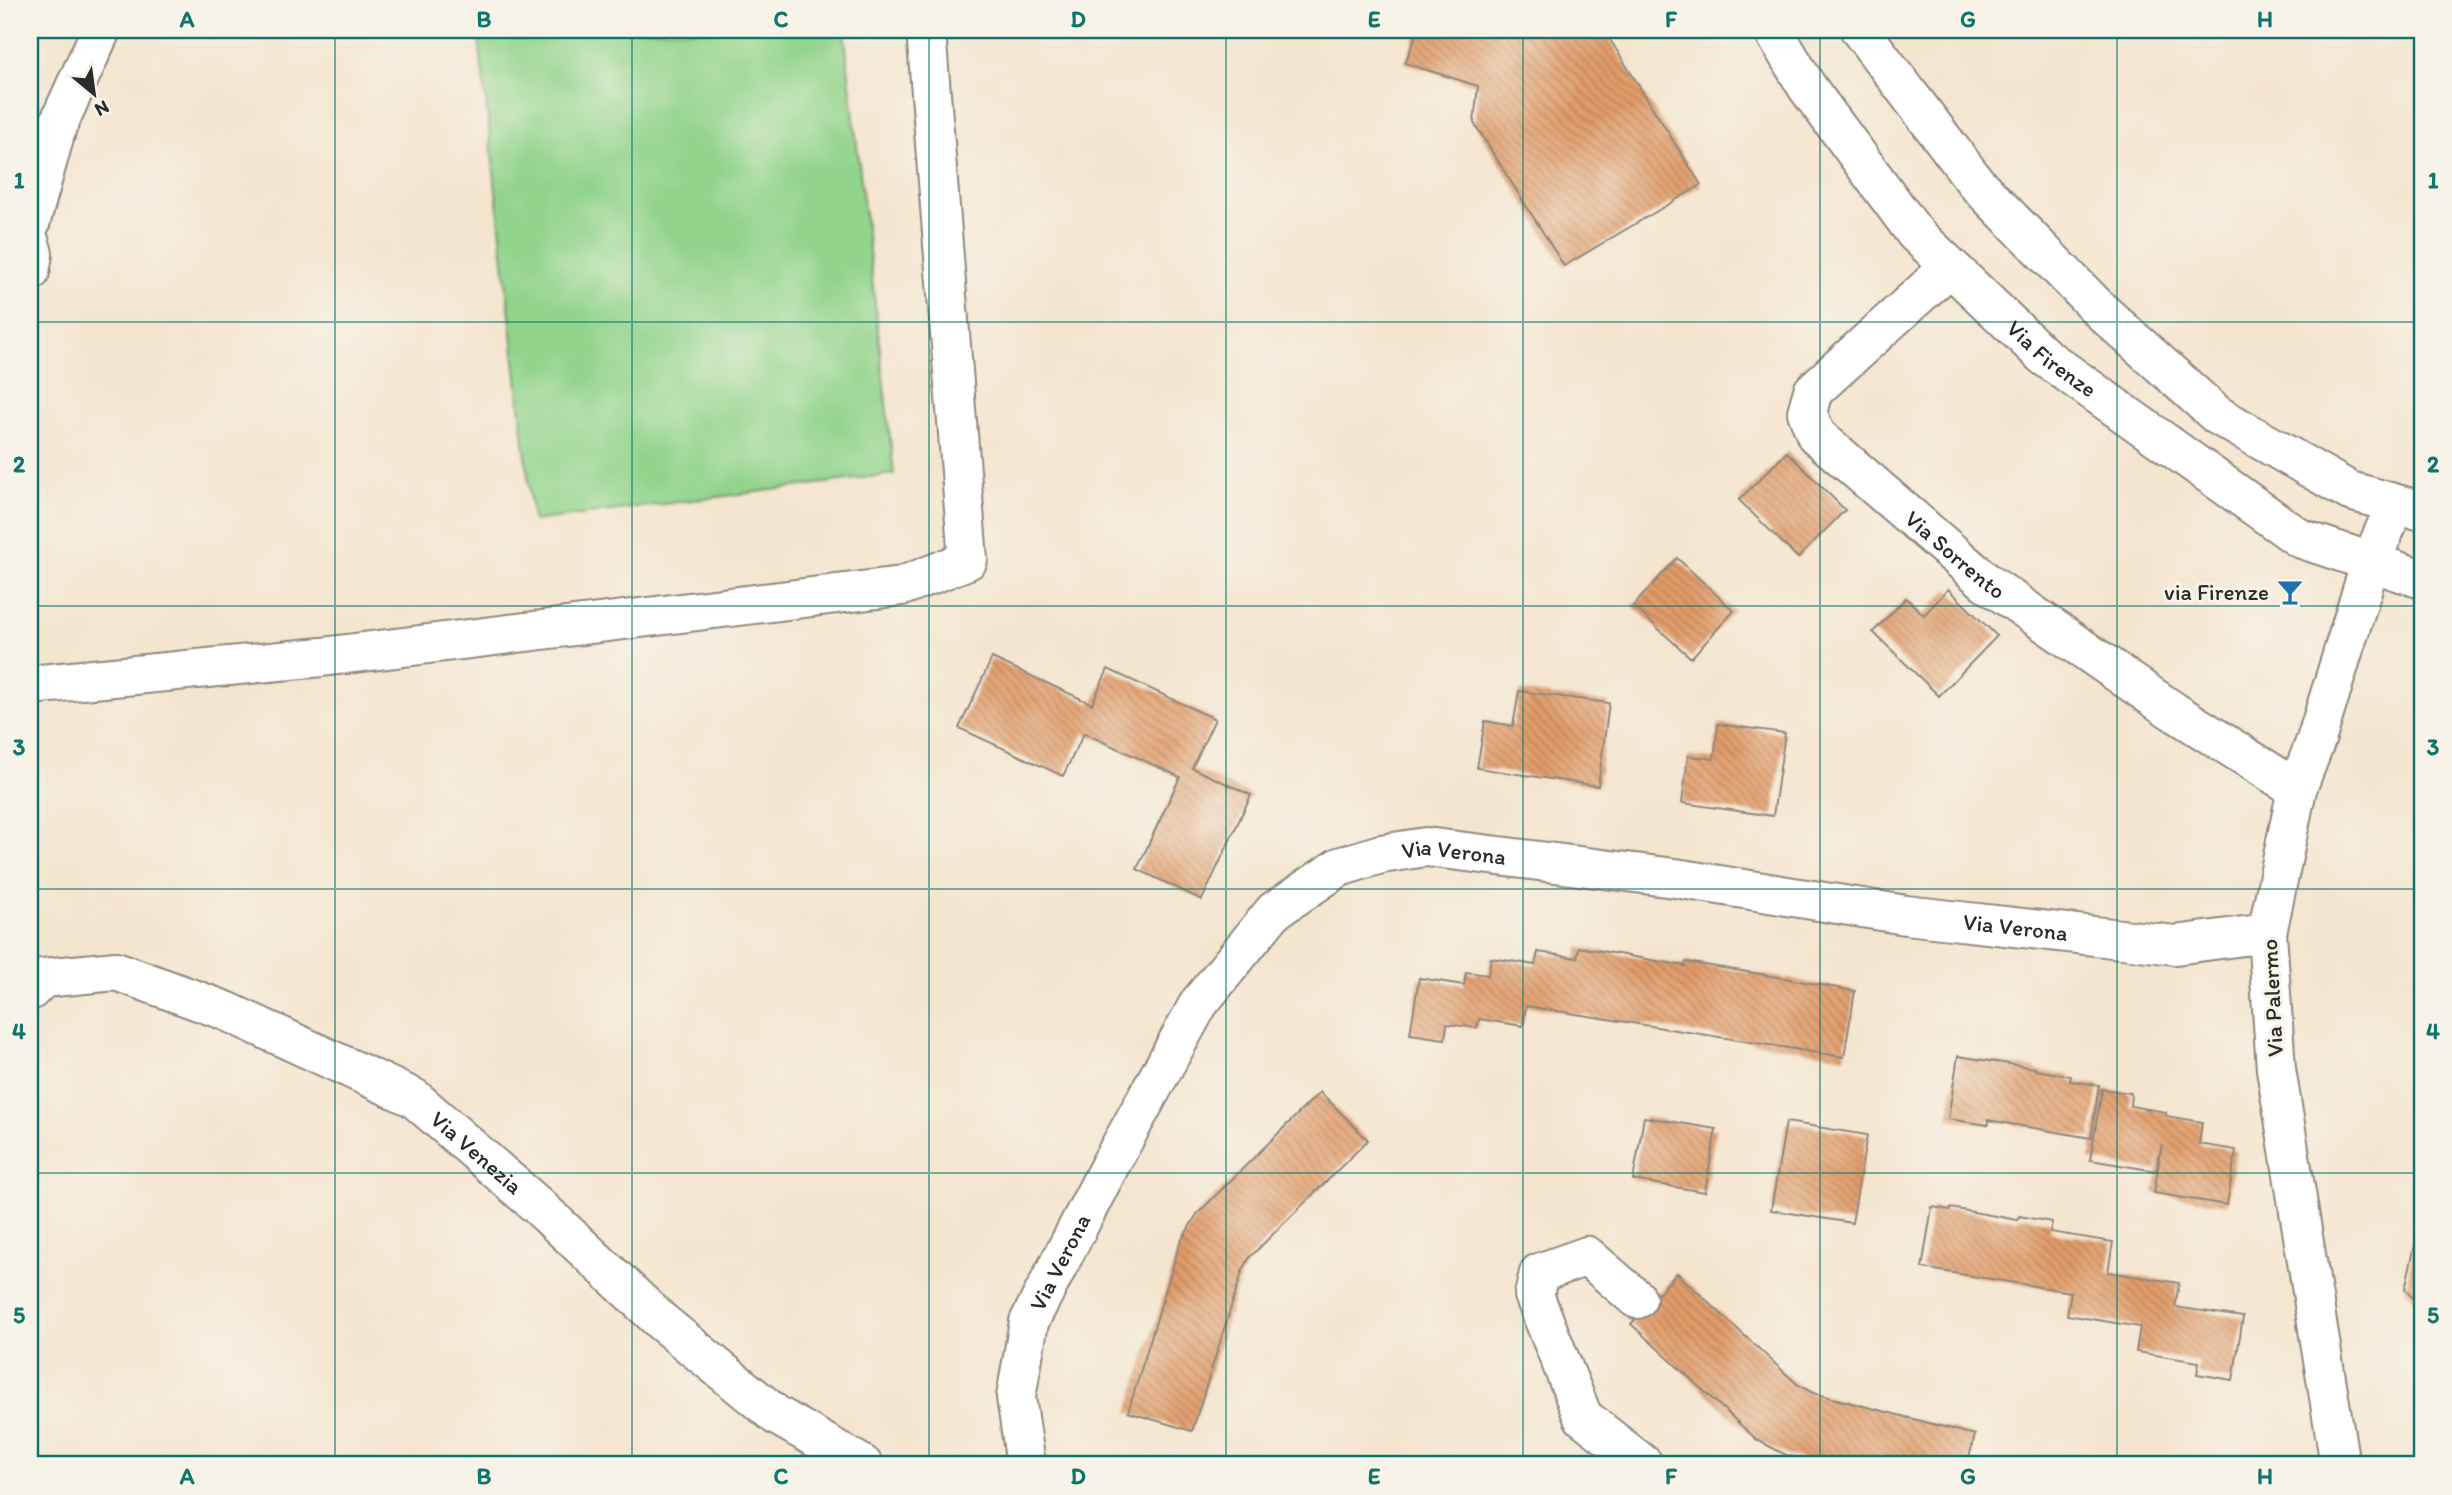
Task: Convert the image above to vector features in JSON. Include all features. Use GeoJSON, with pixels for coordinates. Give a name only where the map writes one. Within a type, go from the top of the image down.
{"type":"FeatureCollection","features":[{"type":"Feature","properties":{"kind":"street"},"geometry":{"type":"LineString","coordinates":[[30,224],[57,127],[101,30]]}},
{"type":"Feature","properties":{"kind":"street"},"geometry":{"type":"LineString","coordinates":[[30,685],[321,657],[902,586],[968,560],[926,30]]}},
{"type":"Feature","properties":{"kind":"street","name":"Via Firenze"},"geometry":{"type":"LineString","coordinates":[[1773,30],[1807,87],[1915,233],[2045,357],[2299,538],[2422,579]]}},
{"type":"Feature","properties":{"kind":"street"},"geometry":{"type":"LineString","coordinates":[[1860,30],[1977,184],[2101,310],[2217,415],[2350,491],[2409,507]]}},
{"type":"Feature","properties":{"kind":"street"},"geometry":{"type":"LineString","coordinates":[[30,158],[57,127]]}},
{"type":"Feature","properties":{"kind":"street"},"geometry":{"type":"LineString","coordinates":[[30,243],[33,254],[30,272]]}},
{"type":"Feature","properties":{"kind":"street","name":"Via Sorrento"},"geometry":{"type":"LineString","coordinates":[[1950,267],[1813,391],[1807,412],[1816,435],[1986,582],[2173,711],[2297,789]]}},
{"type":"Feature","properties":{"kind":"street","name":"Via Palermo"},"geometry":{"type":"LineString","coordinates":[[2340,1465],[2276,1069],[2267,933],[2297,789],[2316,740],[2371,561],[2409,507]]}},
{"type":"Feature","properties":{"kind":"street","name":"Via Verona"},"geometry":{"type":"LineString","coordinates":[[1026,1465],[1016,1397],[1029,1322],[1110,1165],[1199,1003],[1274,911],[1339,867],[1381,854],[1426,847],[1675,878],[1906,915],[2162,944],[2175,945],[2267,933]]}},
{"type":"Feature","properties":{"kind":"street","name":"Via Venezia"},"geometry":{"type":"LineString","coordinates":[[30,991],[43,978],[116,971],[226,1011],[414,1098],[537,1205],[662,1322],[776,1415],[863,1465]]}},
{"type":"Feature","properties":{"kind":"street"},"geometry":{"type":"LineString","coordinates":[[1637,1299],[1587,1256],[1539,1273],[1534,1294],[1583,1417],[1644,1465]]}},
{"type":"Feature","properties":{"kind":"green space"},"geometry":{"type":"Polygon","coordinates":[[[478,30],[844,30],[894,474],[533,521],[478,30]]]}},
{"type":"Feature","properties":{"kind":"building"},"geometry":{"type":"Polygon","coordinates":[[[1418,30],[1587,30],[1609,38],[1701,185],[1564,266],[1474,123],[1478,86],[1405,63],[1418,30]]]}},
{"type":"Feature","properties":{"kind":"building"},"geometry":{"type":"Polygon","coordinates":[[[1787,452],[1845,510],[1798,558],[1739,500],[1787,452]]]}},
{"type":"Feature","properties":{"kind":"building"},"geometry":{"type":"Polygon","coordinates":[[[1677,558],[1734,611],[1691,658],[1633,606],[1677,558]]]}},
{"type":"Feature","properties":{"kind":"building"},"geometry":{"type":"Polygon","coordinates":[[[1948,589],[1997,636],[1939,696],[1873,632],[1906,598],[1924,615],[1948,589]]]}},
{"type":"Feature","properties":{"kind":"building"},"geometry":{"type":"Polygon","coordinates":[[[992,658],[1092,704],[1108,669],[1215,719],[1192,768],[1251,795],[1202,900],[1137,869],[1180,777],[1084,733],[1063,776],[959,728],[992,658]]]}},
{"type":"Feature","properties":{"kind":"building"},"geometry":{"type":"Polygon","coordinates":[[[1519,691],[1609,703],[1598,786],[1477,768],[1485,721],[1513,726],[1519,691]]]}},
{"type":"Feature","properties":{"kind":"building"},"geometry":{"type":"Polygon","coordinates":[[[1718,724],[1785,733],[1773,816],[1682,803],[1688,756],[1714,759],[1718,724]]]}},
{"type":"Feature","properties":{"kind":"building"},"geometry":{"type":"Polygon","coordinates":[[[1579,947],[1855,991],[1844,1057],[1526,1006],[1523,1026],[1479,1019],[1477,1028],[1447,1024],[1445,1039],[1410,1034],[1419,978],[1464,985],[1466,972],[1488,975],[1491,958],[1535,965],[1538,952],[1577,958],[1579,947]]]}},
{"type":"Feature","properties":{"kind":"building"},"geometry":{"type":"Polygon","coordinates":[[[1958,1056],[2035,1068],[2071,1076],[2070,1081],[2099,1085],[2091,1138],[1988,1120],[1988,1125],[1948,1119],[1958,1056]]]}},
{"type":"Feature","properties":{"kind":"building"},"geometry":{"type":"Polygon","coordinates":[[[2102,1089],[2131,1093],[2130,1106],[2202,1122],[2199,1144],[2236,1150],[2227,1205],[2154,1193],[2162,1144],[2156,1171],[2090,1160],[2102,1089]]]}},
{"type":"Feature","properties":{"kind":"building"},"geometry":{"type":"Polygon","coordinates":[[[1320,1092],[1368,1140],[1250,1257],[1242,1272],[1192,1431],[1128,1412],[1180,1243],[1197,1214],[1320,1092]]]}},
{"type":"Feature","properties":{"kind":"building"},"geometry":{"type":"Polygon","coordinates":[[[1644,1117],[1716,1129],[1705,1192],[1633,1180],[1644,1117]]]}},
{"type":"Feature","properties":{"kind":"building"},"geometry":{"type":"Polygon","coordinates":[[[1786,1122],[1867,1135],[1852,1223],[1771,1210],[1786,1122]]]}},
{"type":"Feature","properties":{"kind":"building"},"geometry":{"type":"Polygon","coordinates":[[[1932,1207],[2018,1220],[2019,1216],[2052,1222],[2050,1232],[2113,1242],[2108,1272],[2179,1283],[2175,1307],[2243,1317],[2233,1380],[2197,1374],[2199,1362],[2136,1352],[2140,1327],[2067,1315],[2071,1292],[1922,1268],[1932,1207]]]}},
{"type":"Feature","properties":{"kind":"building"},"geometry":{"type":"Polygon","coordinates":[[[2422,1219],[2422,1309],[2405,1289],[2422,1219]]]}},
{"type":"Feature","properties":{"kind":"building"},"geometry":{"type":"Polygon","coordinates":[[[1677,1273],[1798,1385],[1813,1393],[1975,1435],[1967,1465],[1825,1465],[1786,1455],[1757,1440],[1631,1324],[1677,1273]]]}},
{"type":"Feature","properties":{"kind":"place","name":"via Firenze"},"geometry":{"type":"Point","coordinates":[2290,592]}}]}
